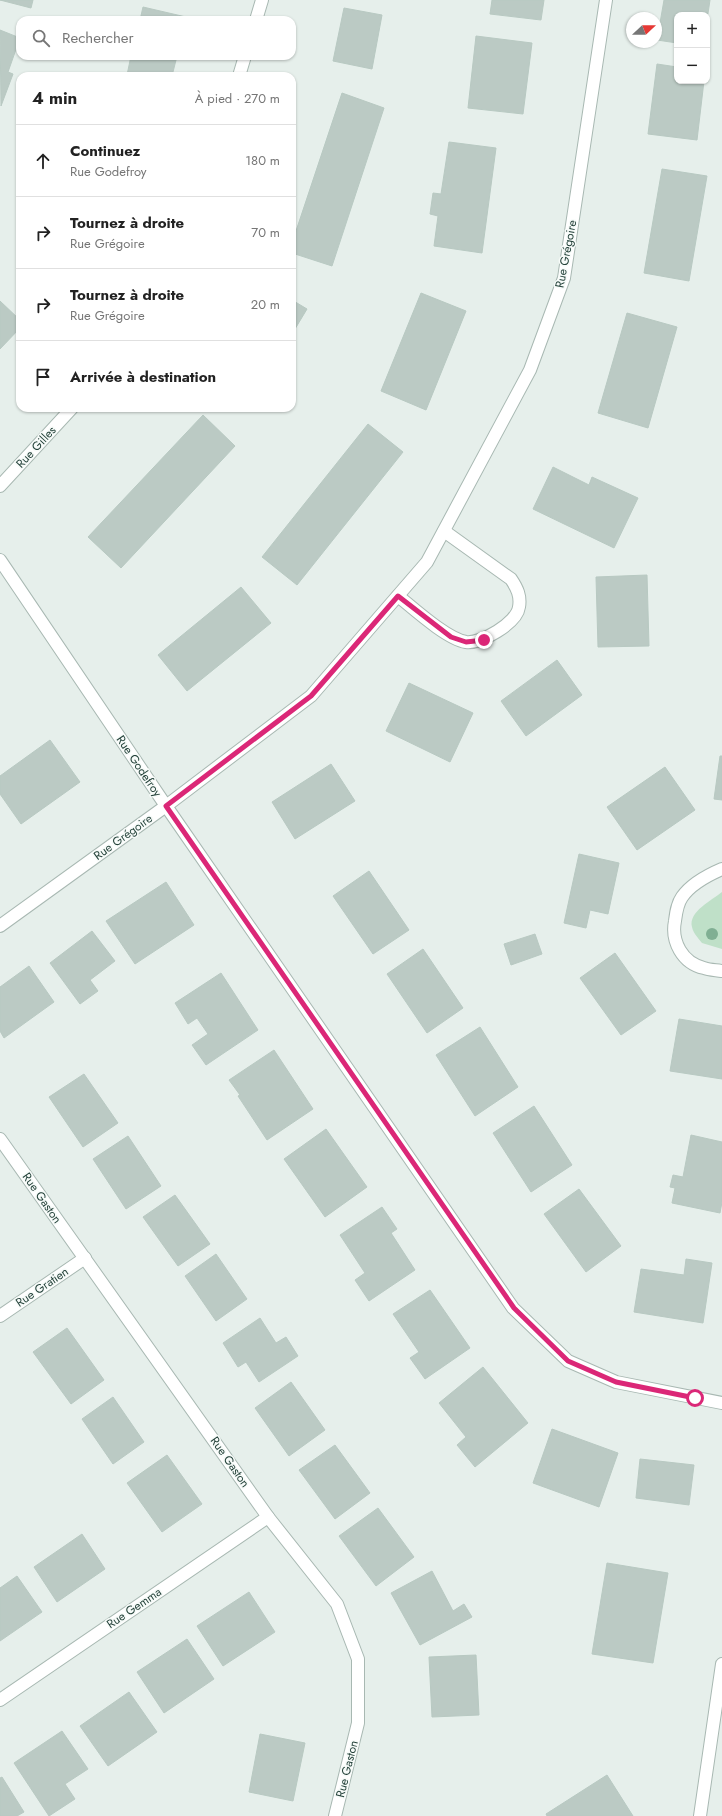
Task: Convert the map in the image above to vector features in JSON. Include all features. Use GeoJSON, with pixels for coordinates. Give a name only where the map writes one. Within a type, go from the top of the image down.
{"type":"FeatureCollection","features":[{"type":"Feature","properties":{"kind":"street"},"geometry":{"type":"LineString","coordinates":[[257,16],[262,0]]}},
{"type":"Feature","properties":{"kind":"street","name":"Rue Grégoire"},"geometry":{"type":"LineString","coordinates":[[0,926],[166,806],[311,696],[427,562],[530,370],[564,278],[606,0]]}},
{"type":"Feature","properties":{"kind":"street"},"geometry":{"type":"LineString","coordinates":[[240,72],[244,60]]}},
{"type":"Feature","properties":{"kind":"street","name":"Rue Gilles"},"geometry":{"type":"LineString","coordinates":[[0,486],[68,412]]}},
{"type":"Feature","properties":{"kind":"street"},"geometry":{"type":"LineString","coordinates":[[398,596],[451,637],[466,642],[484,640],[510,622],[520,608],[519,590],[511,579],[444,531]]}},
{"type":"Feature","properties":{"kind":"street","name":"Rue Godefroy"},"geometry":{"type":"LineString","coordinates":[[0,560],[166,806],[514,1308],[568,1361],[616,1382],[722,1403]]}},
{"type":"Feature","properties":{"kind":"street"},"geometry":{"type":"LineString","coordinates":[[722,869],[696,884],[682,897],[677,909],[673,928],[678,948],[684,957],[703,968],[722,971]]}},
{"type":"Feature","properties":{"kind":"street","name":"Rue Gaston"},"geometry":{"type":"LineString","coordinates":[[0,1139],[268,1517],[337,1604],[358,1659],[358,1723],[335,1816]]}},
{"type":"Feature","properties":{"kind":"street","name":"Rue Gratien"},"geometry":{"type":"LineString","coordinates":[[0,1316],[85,1258]]}},
{"type":"Feature","properties":{"kind":"street","name":"Rue Gemma"},"geometry":{"type":"LineString","coordinates":[[0,1700],[268,1517]]}},
{"type":"Feature","properties":{"kind":"street"},"geometry":{"type":"LineString","coordinates":[[700,1816],[722,1664]]}},
{"type":"Feature","properties":{"kind":"green space"},"geometry":{"type":"Polygon","coordinates":[[[722,892],[722,949],[702,943],[696,936],[692,927],[692,922],[697,911],[722,892]]]}},
{"type":"Feature","properties":{"kind":"building"},"geometry":{"type":"Polygon","coordinates":[[[0,0],[33,0],[31,8],[0,0]]]}},
{"type":"Feature","properties":{"kind":"building"},"geometry":{"type":"Polygon","coordinates":[[[492,0],[544,0],[541,20],[490,14],[492,0]]]}},
{"type":"Feature","properties":{"kind":"building"},"geometry":{"type":"Polygon","coordinates":[[[664,0],[710,0],[708,12],[674,12],[674,43],[662,41],[662,12],[664,0]]]}},
{"type":"Feature","properties":{"kind":"building"},"geometry":{"type":"Polygon","coordinates":[[[143,7],[182,16],[141,16],[143,7]]]}},
{"type":"Feature","properties":{"kind":"building"},"geometry":{"type":"Polygon","coordinates":[[[344,8],[382,15],[372,69],[333,61],[344,8]]]}},
{"type":"Feature","properties":{"kind":"building"},"geometry":{"type":"Polygon","coordinates":[[[0,30],[16,36],[16,49],[8,72],[13,74],[1,106],[0,30]]]}},
{"type":"Feature","properties":{"kind":"building"},"geometry":{"type":"Polygon","coordinates":[[[476,36],[532,43],[523,114],[468,108],[476,36]]]}},
{"type":"Feature","properties":{"kind":"building"},"geometry":{"type":"Polygon","coordinates":[[[130,60],[176,60],[173,72],[128,72],[130,60]]]}},
{"type":"Feature","properties":{"kind":"building"},"geometry":{"type":"Polygon","coordinates":[[[657,64],[674,67],[674,84],[704,84],[697,140],[648,134],[657,64]]]}},
{"type":"Feature","properties":{"kind":"building"},"geometry":{"type":"Polygon","coordinates":[[[342,93],[384,108],[332,266],[296,254],[296,231],[342,93]]]}},
{"type":"Feature","properties":{"kind":"building"},"geometry":{"type":"Polygon","coordinates":[[[449,142],[496,148],[482,253],[434,246],[438,216],[430,214],[433,193],[441,194],[449,142]]]}},
{"type":"Feature","properties":{"kind":"building"},"geometry":{"type":"Polygon","coordinates":[[[662,169],[707,176],[689,281],[644,273],[662,169]]]}},
{"type":"Feature","properties":{"kind":"building"},"geometry":{"type":"Polygon","coordinates":[[[421,293],[466,311],[426,410],[381,391],[421,293]]]}},
{"type":"Feature","properties":{"kind":"building"},"geometry":{"type":"Polygon","coordinates":[[[0,301],[16,316],[16,332],[0,349],[0,301]]]}},
{"type":"Feature","properties":{"kind":"building"},"geometry":{"type":"Polygon","coordinates":[[[296,302],[307,309],[296,327],[296,302]]]}},
{"type":"Feature","properties":{"kind":"building"},"geometry":{"type":"Polygon","coordinates":[[[627,313],[677,327],[648,428],[598,413],[627,313]]]}},
{"type":"Feature","properties":{"kind":"building"},"geometry":{"type":"Polygon","coordinates":[[[203,415],[235,446],[121,568],[88,537],[203,415]]]}},
{"type":"Feature","properties":{"kind":"building"},"geometry":{"type":"Polygon","coordinates":[[[368,424],[403,452],[297,585],[262,557],[368,424]]]}},
{"type":"Feature","properties":{"kind":"building"},"geometry":{"type":"Polygon","coordinates":[[[553,467],[589,485],[592,477],[638,498],[614,548],[533,509],[553,467]]]}},
{"type":"Feature","properties":{"kind":"building"},"geometry":{"type":"Polygon","coordinates":[[[647,575],[649,646],[598,647],[596,577],[647,575]]]}},
{"type":"Feature","properties":{"kind":"building"},"geometry":{"type":"Polygon","coordinates":[[[241,587],[271,623],[187,691],[158,655],[241,587]]]}},
{"type":"Feature","properties":{"kind":"building"},"geometry":{"type":"Polygon","coordinates":[[[557,660],[582,695],[526,736],[501,701],[557,660]]]}},
{"type":"Feature","properties":{"kind":"building"},"geometry":{"type":"Polygon","coordinates":[[[409,683],[473,713],[450,762],[386,731],[409,683]]]}},
{"type":"Feature","properties":{"kind":"building"},"geometry":{"type":"Polygon","coordinates":[[[50,740],[80,782],[21,824],[0,794],[0,776],[50,740]]]}},
{"type":"Feature","properties":{"kind":"building"},"geometry":{"type":"Polygon","coordinates":[[[720,756],[722,756],[722,800],[714,799],[720,756]]]}},
{"type":"Feature","properties":{"kind":"building"},"geometry":{"type":"Polygon","coordinates":[[[331,764],[355,801],[295,839],[272,802],[331,764]]]}},
{"type":"Feature","properties":{"kind":"building"},"geometry":{"type":"Polygon","coordinates":[[[665,767],[695,810],[637,850],[607,807],[665,767]]]}},
{"type":"Feature","properties":{"kind":"building"},"geometry":{"type":"Polygon","coordinates":[[[579,854],[619,863],[608,914],[590,910],[586,928],[564,923],[579,854]]]}},
{"type":"Feature","properties":{"kind":"building"},"geometry":{"type":"Polygon","coordinates":[[[369,871],[409,930],[373,954],[333,896],[369,871]]]}},
{"type":"Feature","properties":{"kind":"building"},"geometry":{"type":"Polygon","coordinates":[[[166,882],[194,925],[135,964],[106,921],[166,882]]]}},
{"type":"Feature","properties":{"kind":"building"},"geometry":{"type":"Polygon","coordinates":[[[92,931],[115,961],[90,980],[98,991],[80,1004],[50,963],[92,931]]]}},
{"type":"Feature","properties":{"kind":"building"},"geometry":{"type":"Polygon","coordinates":[[[535,934],[542,954],[511,965],[504,944],[535,934]]]}},
{"type":"Feature","properties":{"kind":"building"},"geometry":{"type":"Polygon","coordinates":[[[423,949],[463,1008],[427,1033],[387,974],[423,949]]]}},
{"type":"Feature","properties":{"kind":"building"},"geometry":{"type":"Polygon","coordinates":[[[615,953],[656,1011],[621,1035],[580,978],[615,953]]]}},
{"type":"Feature","properties":{"kind":"building"},"geometry":{"type":"Polygon","coordinates":[[[29,966],[54,1002],[4,1038],[0,1031],[0,987],[29,966]]]}},
{"type":"Feature","properties":{"kind":"building"},"geometry":{"type":"Polygon","coordinates":[[[221,973],[258,1030],[206,1065],[192,1045],[208,1034],[197,1018],[188,1024],[175,1003],[221,973]]]}},
{"type":"Feature","properties":{"kind":"building"},"geometry":{"type":"Polygon","coordinates":[[[679,1019],[722,1026],[722,1079],[670,1071],[679,1019]]]}},
{"type":"Feature","properties":{"kind":"building"},"geometry":{"type":"Polygon","coordinates":[[[480,1027],[518,1087],[475,1116],[436,1055],[480,1027]]]}},
{"type":"Feature","properties":{"kind":"building"},"geometry":{"type":"Polygon","coordinates":[[[274,1050],[313,1109],[267,1140],[238,1096],[240,1095],[229,1080],[274,1050]]]}},
{"type":"Feature","properties":{"kind":"building"},"geometry":{"type":"Polygon","coordinates":[[[84,1074],[118,1123],[83,1147],[49,1097],[84,1074]]]}},
{"type":"Feature","properties":{"kind":"building"},"geometry":{"type":"Polygon","coordinates":[[[534,1106],[572,1165],[531,1192],[493,1133],[534,1106]]]}},
{"type":"Feature","properties":{"kind":"building"},"geometry":{"type":"Polygon","coordinates":[[[326,1129],[367,1187],[325,1217],[284,1159],[326,1129]]]}},
{"type":"Feature","properties":{"kind":"building"},"geometry":{"type":"Polygon","coordinates":[[[691,1135],[722,1142],[722,1202],[720,1213],[672,1203],[675,1188],[670,1187],[673,1175],[683,1177],[691,1135]]]}},
{"type":"Feature","properties":{"kind":"building"},"geometry":{"type":"Polygon","coordinates":[[[128,1136],[161,1186],[126,1209],[93,1159],[128,1136]]]}},
{"type":"Feature","properties":{"kind":"building"},"geometry":{"type":"Polygon","coordinates":[[[579,1189],[621,1246],[586,1272],[544,1214],[579,1189]]]}},
{"type":"Feature","properties":{"kind":"building"},"geometry":{"type":"Polygon","coordinates":[[[175,1195],[210,1244],[178,1266],[143,1217],[175,1195]]]}},
{"type":"Feature","properties":{"kind":"building"},"geometry":{"type":"Polygon","coordinates":[[[382,1207],[397,1229],[391,1233],[415,1270],[369,1301],[355,1280],[365,1273],[340,1235],[382,1207]]]}},
{"type":"Feature","properties":{"kind":"building"},"geometry":{"type":"Polygon","coordinates":[[[216,1254],[247,1299],[216,1321],[185,1276],[216,1254]]]}},
{"type":"Feature","properties":{"kind":"building"},"geometry":{"type":"Polygon","coordinates":[[[686,1259],[712,1263],[703,1323],[634,1312],[641,1269],[684,1275],[686,1259]]]}},
{"type":"Feature","properties":{"kind":"building"},"geometry":{"type":"Polygon","coordinates":[[[430,1290],[470,1348],[425,1379],[410,1358],[419,1352],[393,1314],[430,1290]]]}},
{"type":"Feature","properties":{"kind":"building"},"geometry":{"type":"Polygon","coordinates":[[[260,1318],[276,1343],[286,1337],[298,1356],[259,1382],[246,1362],[238,1367],[223,1343],[260,1318]]]}},
{"type":"Feature","properties":{"kind":"building"},"geometry":{"type":"Polygon","coordinates":[[[67,1328],[104,1380],[71,1404],[33,1352],[67,1328]]]}},
{"type":"Feature","properties":{"kind":"building"},"geometry":{"type":"Polygon","coordinates":[[[483,1367],[528,1423],[475,1467],[457,1445],[466,1437],[439,1403],[483,1367]]]}},
{"type":"Feature","properties":{"kind":"building"},"geometry":{"type":"Polygon","coordinates":[[[291,1382],[325,1430],[289,1456],[255,1408],[291,1382]]]}},
{"type":"Feature","properties":{"kind":"building"},"geometry":{"type":"Polygon","coordinates":[[[113,1397],[144,1442],[113,1464],[82,1419],[113,1397]]]}},
{"type":"Feature","properties":{"kind":"building"},"geometry":{"type":"Polygon","coordinates":[[[552,1429],[618,1453],[599,1507],[533,1483],[552,1429]]]}},
{"type":"Feature","properties":{"kind":"building"},"geometry":{"type":"Polygon","coordinates":[[[335,1445],[370,1493],[335,1519],[299,1470],[335,1445]]]}},
{"type":"Feature","properties":{"kind":"building"},"geometry":{"type":"Polygon","coordinates":[[[167,1455],[202,1504],[162,1532],[127,1483],[167,1455]]]}},
{"type":"Feature","properties":{"kind":"building"},"geometry":{"type":"Polygon","coordinates":[[[640,1459],[694,1465],[689,1505],[636,1498],[640,1459]]]}},
{"type":"Feature","properties":{"kind":"building"},"geometry":{"type":"Polygon","coordinates":[[[378,1508],[414,1557],[376,1586],[339,1536],[378,1508]]]}},
{"type":"Feature","properties":{"kind":"building"},"geometry":{"type":"Polygon","coordinates":[[[82,1534],[105,1569],[57,1602],[34,1567],[82,1534]]]}},
{"type":"Feature","properties":{"kind":"building"},"geometry":{"type":"Polygon","coordinates":[[[607,1563],[668,1573],[653,1663],[592,1654],[607,1563]]]}},
{"type":"Feature","properties":{"kind":"building"},"geometry":{"type":"Polygon","coordinates":[[[432,1571],[453,1611],[464,1604],[472,1617],[420,1645],[391,1593],[432,1571]]]}},
{"type":"Feature","properties":{"kind":"building"},"geometry":{"type":"Polygon","coordinates":[[[17,1576],[42,1612],[0,1641],[0,1588],[17,1576]]]}},
{"type":"Feature","properties":{"kind":"building"},"geometry":{"type":"Polygon","coordinates":[[[249,1592],[275,1632],[223,1666],[197,1626],[249,1592]]]}},
{"type":"Feature","properties":{"kind":"building"},"geometry":{"type":"Polygon","coordinates":[[[187,1639],[214,1679],[164,1713],[137,1672],[187,1639]]]}},
{"type":"Feature","properties":{"kind":"building"},"geometry":{"type":"Polygon","coordinates":[[[476,1655],[479,1715],[432,1717],[429,1657],[476,1655]]]}},
{"type":"Feature","properties":{"kind":"building"},"geometry":{"type":"Polygon","coordinates":[[[129,1692],[157,1732],[108,1766],[80,1726],[129,1692]]]}},
{"type":"Feature","properties":{"kind":"building"},"geometry":{"type":"Polygon","coordinates":[[[62,1731],[88,1769],[65,1784],[75,1799],[49,1816],[14,1763],[62,1731]]]}},
{"type":"Feature","properties":{"kind":"building"},"geometry":{"type":"Polygon","coordinates":[[[260,1734],[305,1743],[293,1801],[249,1792],[260,1734]]]}},
{"type":"Feature","properties":{"kind":"building"},"geometry":{"type":"Polygon","coordinates":[[[607,1775],[633,1816],[547,1816],[546,1814],[607,1775]]]}},
{"type":"Feature","properties":{"kind":"building"},"geometry":{"type":"Polygon","coordinates":[[[2,1777],[24,1812],[17,1816],[0,1816],[0,1778],[2,1777]]]}},
{"type":"Feature","properties":{"kind":"route"},"geometry":{"type":"LineString","coordinates":[[484,640],[466,642],[451,637],[398,596],[311,696],[166,806],[514,1308],[568,1361],[616,1382],[695,1398]]}}]}
